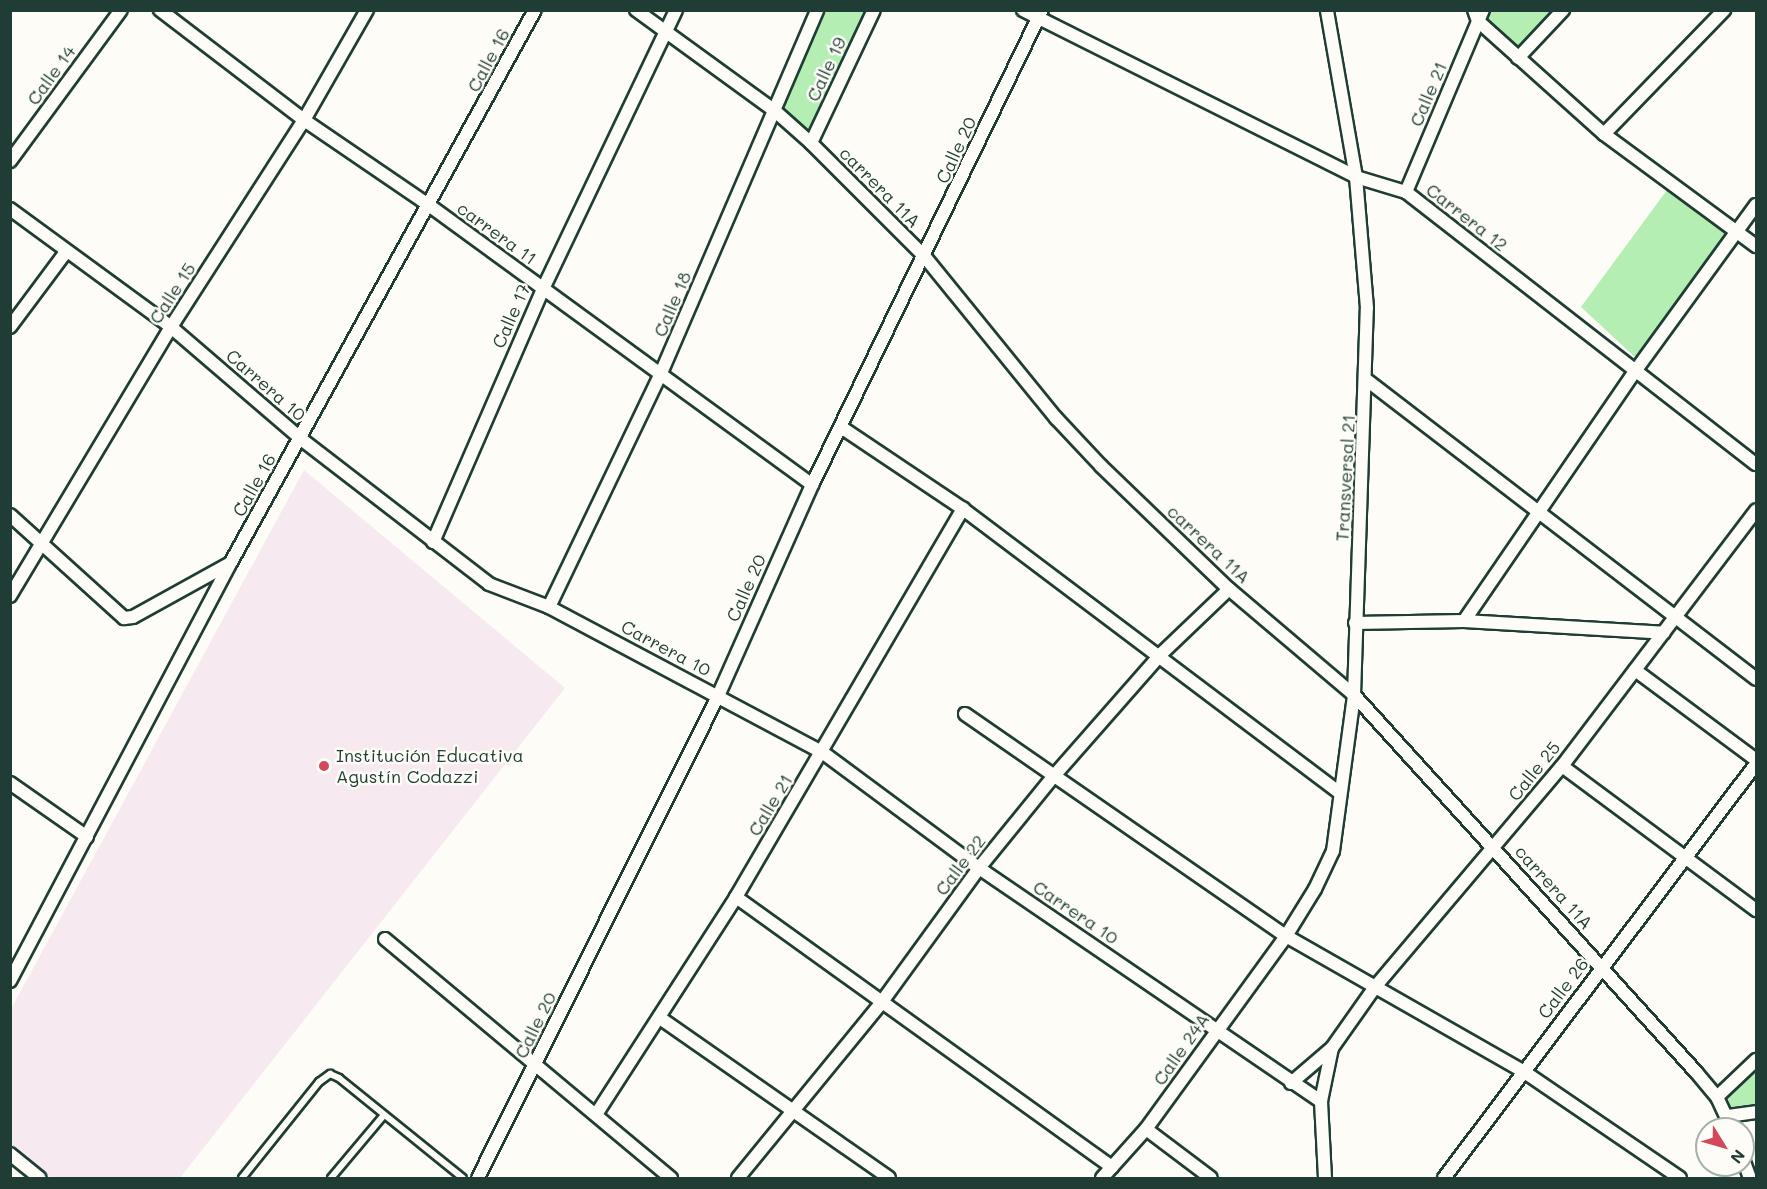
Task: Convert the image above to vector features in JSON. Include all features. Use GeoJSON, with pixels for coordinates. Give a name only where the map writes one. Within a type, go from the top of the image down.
{"type":"FeatureCollection","features":[{"type":"Feature","properties":{"kind":"street","name":"Calle 14"},"geometry":{"type":"LineString","coordinates":[[10,161],[121,10]]}},
{"type":"Feature","properties":{"kind":"street","name":"carrera 11"},"geometry":{"type":"LineString","coordinates":[[160,10],[304,120],[430,206],[662,373],[812,485]]}},
{"type":"Feature","properties":{"kind":"street","name":"Calle 15"},"geometry":{"type":"LineString","coordinates":[[10,596],[171,327],[304,120],[368,10]]}},
{"type":"Feature","properties":{"kind":"street","name":"Calle 16"},"geometry":{"type":"LineString","coordinates":[[10,981],[230,564],[430,206],[535,10]]}},
{"type":"Feature","properties":{"kind":"street","name":"carrera 11A"},"geometry":{"type":"LineString","coordinates":[[636,10],[667,30],[775,111],[811,143],[925,257],[1064,426],[1228,589],[1354,695],[1602,967],[1716,1097],[1728,1116]]}},
{"type":"Feature","properties":{"kind":"street","name":"Calle 17"},"geometry":{"type":"LineString","coordinates":[[433,542],[543,289],[676,10]]}},
{"type":"Feature","properties":{"kind":"street","name":"Calle 18"},"geometry":{"type":"LineString","coordinates":[[549,608],[662,373],[817,10]]}},
{"type":"Feature","properties":{"kind":"street","name":"Calle 19"},"geometry":{"type":"LineString","coordinates":[[811,143],[874,10]]}},
{"type":"Feature","properties":{"kind":"street","name":"Carrera 12"},"geometry":{"type":"LineString","coordinates":[[1023,10],[1040,14],[1356,177],[1406,192],[1756,464]]}},
{"type":"Feature","properties":{"kind":"street","name":"Transversal 21"},"geometry":{"type":"LineString","coordinates":[[1286,936],[1315,889],[1333,851],[1354,695],[1355,623],[1368,381],[1366,287],[1356,177],[1327,10]]}},
{"type":"Feature","properties":{"kind":"street"},"geometry":{"type":"LineString","coordinates":[[1518,58],[1563,10]]}},
{"type":"Feature","properties":{"kind":"street"},"geometry":{"type":"LineString","coordinates":[[1604,134],[1724,10]]}},
{"type":"Feature","properties":{"kind":"street","name":"Calle 20"},"geometry":{"type":"LineString","coordinates":[[478,1179],[718,696],[812,485],[925,257],[1040,14]]}},
{"type":"Feature","properties":{"kind":"street"},"geometry":{"type":"LineString","coordinates":[[1479,14],[1518,58],[1604,134],[1756,246]]}},
{"type":"Feature","properties":{"kind":"street","name":"Calle 21"},"geometry":{"type":"LineString","coordinates":[[1406,192],[1479,14]]}},
{"type":"Feature","properties":{"kind":"street"},"geometry":{"type":"LineString","coordinates":[[1464,621],[1636,370],[1756,205]]}},
{"type":"Feature","properties":{"kind":"street","name":"Carrera 10"},"geometry":{"type":"LineString","coordinates":[[10,209],[171,327],[301,439],[489,584],[549,608],[822,752],[979,868],[1321,1101]]}},
{"type":"Feature","properties":{"kind":"street"},"geometry":{"type":"LineString","coordinates":[[10,327],[66,252]]}},
{"type":"Feature","properties":{"kind":"street"},"geometry":{"type":"LineString","coordinates":[[1368,381],[1537,514],[1756,679]]}},
{"type":"Feature","properties":{"kind":"street"},"geometry":{"type":"LineString","coordinates":[[841,427],[963,509],[1160,655],[1340,793]]}},
{"type":"Feature","properties":{"kind":"street","name":"Calle 21"},"geometry":{"type":"LineString","coordinates":[[597,1113],[736,897],[963,509]]}},
{"type":"Feature","properties":{"kind":"street","name":"Calle 25"},"geometry":{"type":"LineString","coordinates":[[1292,1083],[1332,1048],[1375,987],[1562,766],[1756,510]]}},
{"type":"Feature","properties":{"kind":"street"},"geometry":{"type":"LineString","coordinates":[[10,515],[43,540],[124,618],[133,616],[230,564]]}},
{"type":"Feature","properties":{"kind":"street","name":"Calle 22"},"geometry":{"type":"LineString","coordinates":[[738,1179],[881,1003],[979,868],[1053,777],[1160,655],[1228,589]]}},
{"type":"Feature","properties":{"kind":"street"},"geometry":{"type":"LineString","coordinates":[[1355,623],[1464,621],[1664,633]]}},
{"type":"Feature","properties":{"kind":"street"},"geometry":{"type":"LineString","coordinates":[[1635,670],[1756,762]]}},
{"type":"Feature","properties":{"kind":"street"},"geometry":{"type":"LineString","coordinates":[[965,714],[1286,936],[1523,1071],[1680,1179]]}},
{"type":"Feature","properties":{"kind":"street","name":"Calle 26"},"geometry":{"type":"LineString","coordinates":[[1444,1179],[1756,762]]}},
{"type":"Feature","properties":{"kind":"street"},"geometry":{"type":"LineString","coordinates":[[1562,766],[1756,910]]}},
{"type":"Feature","properties":{"kind":"street"},"geometry":{"type":"LineString","coordinates":[[10,783],[87,837]]}},
{"type":"Feature","properties":{"kind":"street"},"geometry":{"type":"LineString","coordinates":[[736,897],[1112,1167]]}},
{"type":"Feature","properties":{"kind":"street","name":"Calle 24A"},"geometry":{"type":"LineString","coordinates":[[1102,1179],[1146,1129],[1217,1028],[1286,936]]}},
{"type":"Feature","properties":{"kind":"street"},"geometry":{"type":"LineString","coordinates":[[385,939],[597,1113],[671,1179]]}},
{"type":"Feature","properties":{"kind":"street"},"geometry":{"type":"LineString","coordinates":[[660,1018],[794,1110],[889,1179]]}},
{"type":"Feature","properties":{"kind":"street","name":"Calle 25"},"geometry":{"type":"LineString","coordinates":[[1325,1179],[1321,1101],[1332,1048]]}},
{"type":"Feature","properties":{"kind":"street"},"geometry":{"type":"LineString","coordinates":[[1716,1097],[1756,1060]]}},
{"type":"Feature","properties":{"kind":"street"},"geometry":{"type":"LineString","coordinates":[[1728,1116],[1756,1112]]}},
{"type":"Feature","properties":{"kind":"street"},"geometry":{"type":"LineString","coordinates":[[1146,1129],[1211,1179]]}},
{"type":"Feature","properties":{"kind":"street"},"geometry":{"type":"LineString","coordinates":[[10,1154],[40,1179]]}},
{"type":"Feature","properties":{"kind":"lane"},"geometry":{"type":"LineString","coordinates":[[242,1179],[319,1082],[330,1074],[339,1078],[463,1179]]}},
{"type":"Feature","properties":{"kind":"lane"},"geometry":{"type":"LineString","coordinates":[[331,1179],[384,1115]]}},
{"type":"Feature","properties":{"kind":"shaded area","name":"Institución Educativa Agustín Codazzi"},"geometry":{"type":"Polygon","coordinates":[[[304,470],[565,688],[180,1178],[51,1178],[11,1147],[11,1009],[304,470]]]}},
{"type":"Feature","properties":{"kind":"green space"},"geometry":{"type":"Polygon","coordinates":[[[822,11],[868,11],[809,137],[780,109],[822,11]]]}},
{"type":"Feature","properties":{"kind":"green space"},"geometry":{"type":"Polygon","coordinates":[[[1488,11],[1557,11],[1517,54],[1483,21],[1488,11]]]}},
{"type":"Feature","properties":{"kind":"green space"},"geometry":{"type":"Polygon","coordinates":[[[1667,190],[1729,232],[1637,359],[1581,307],[1667,190]]]}},
{"type":"Feature","properties":{"kind":"green space"},"geometry":{"type":"Polygon","coordinates":[[[1756,1067],[1756,1106],[1732,1110],[1724,1097],[1756,1067]]]}},
{"type":"Feature","properties":{"kind":"place","name":"Institución Educativa Agustín Codazzi"},"geometry":{"type":"Point","coordinates":[324,766]}}]}
